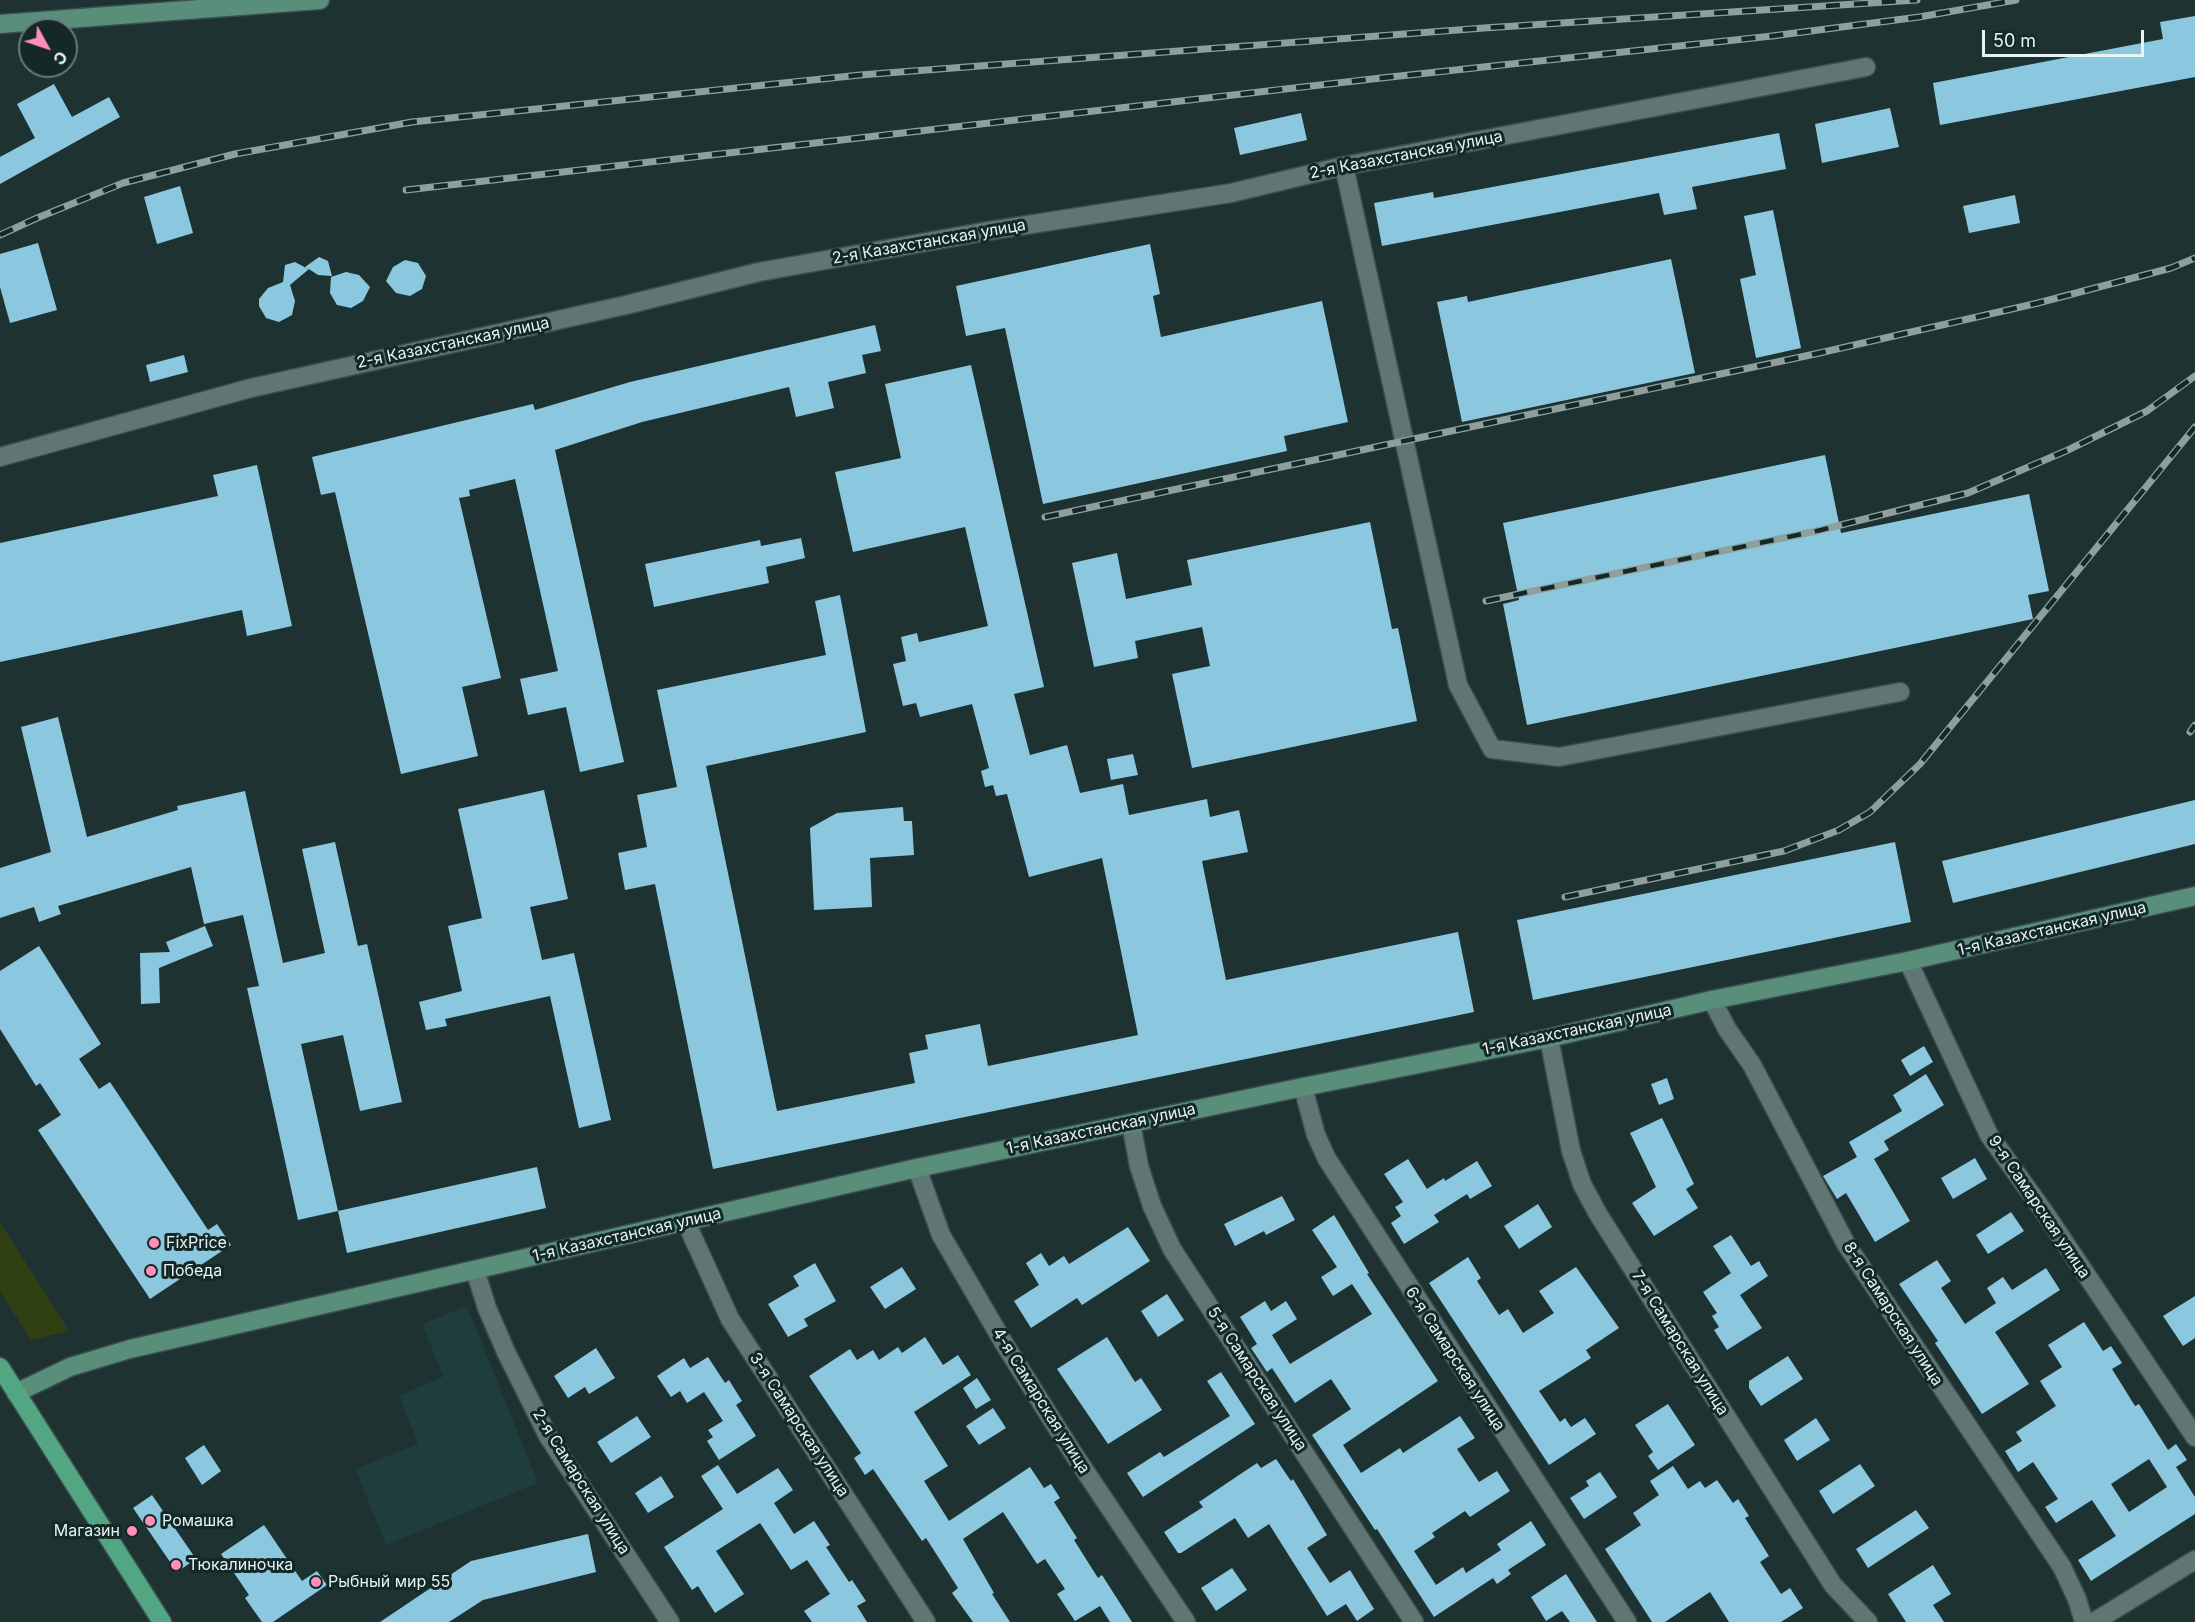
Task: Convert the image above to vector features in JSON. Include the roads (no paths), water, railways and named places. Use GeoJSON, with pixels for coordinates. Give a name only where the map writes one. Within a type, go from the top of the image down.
{"type":"FeatureCollection","features":[{"type":"Feature","properties":{"kind":"main road"},"geometry":{"type":"LineString","coordinates":[[0,1367],[162,1622]]}},
{"type":"Feature","properties":{"kind":"street"},"geometry":{"type":"LineString","coordinates":[[0,24],[320,0]]}},
{"type":"Feature","properties":{"kind":"street","name":"2-я Казахстанская улица"},"geometry":{"type":"LineString","coordinates":[[0,457],[251,388],[626,305],[759,272],[988,231],[1231,194],[1344,166],[1866,67]]}},
{"type":"Feature","properties":{"kind":"street"},"geometry":{"type":"LineString","coordinates":[[1344,166],[1458,685],[1492,748],[1559,757],[1900,692]]}},
{"type":"Feature","properties":{"kind":"street","name":"1-я Казахстанская улица"},"geometry":{"type":"LineString","coordinates":[[16,1393],[70,1367],[130,1349],[917,1168],[1549,1038],[1712,1000],[1908,961],[2195,896]]}},
{"type":"Feature","properties":{"kind":"street","name":"9-я Самарская улица"},"geometry":{"type":"LineString","coordinates":[[1908,961],[1989,1135],[2047,1216],[2195,1437]]}},
{"type":"Feature","properties":{"kind":"street","name":"8-я Самарская улица"},"geometry":{"type":"LineString","coordinates":[[1712,1000],[1727,1029],[1752,1065],[1846,1244],[2061,1567],[2077,1599],[2084,1622]]}},
{"type":"Feature","properties":{"kind":"street","name":"7-я Самарская улица"},"geometry":{"type":"LineString","coordinates":[[1549,1038],[1571,1151],[1582,1184],[1598,1214],[1833,1585],[1868,1622]]}},
{"type":"Feature","properties":{"kind":"street","name":"6-я Самарская улица"},"geometry":{"type":"LineString","coordinates":[[1303,1087],[1316,1135],[1327,1159],[1627,1622]]}},
{"type":"Feature","properties":{"kind":"street","name":"5-я Самарская улица"},"geometry":{"type":"LineString","coordinates":[[1131,1123],[1139,1166],[1152,1206],[1172,1249],[1414,1622]]}},
{"type":"Feature","properties":{"kind":"street","name":"4-я Самарская улица"},"geometry":{"type":"LineString","coordinates":[[917,1168],[941,1235],[1005,1345],[1071,1450],[1186,1622]]}},
{"type":"Feature","properties":{"kind":"street","name":"3-я Самарская улица"},"geometry":{"type":"LineString","coordinates":[[686,1222],[730,1319],[926,1622]]}},
{"type":"Feature","properties":{"kind":"street","name":"2-я Самарская улица"},"geometry":{"type":"LineString","coordinates":[[475,1270],[487,1308],[548,1436],[670,1622]]}},
{"type":"Feature","properties":{"kind":"street"},"geometry":{"type":"LineString","coordinates":[[2094,1622],[2195,1560]]}},
{"type":"Feature","properties":{"kind":"railway"},"geometry":{"type":"LineString","coordinates":[[0,235],[123,183],[235,154],[412,122],[860,75],[1484,28],[1917,0]]}},
{"type":"Feature","properties":{"kind":"railway"},"geometry":{"type":"LineString","coordinates":[[406,190],[1381,78],[1772,36],[1919,17],[2016,0]]}},
{"type":"Feature","properties":{"kind":"railway"},"geometry":{"type":"LineString","coordinates":[[1045,517],[1815,354],[2038,303],[2171,268],[2195,258]]}},
{"type":"Feature","properties":{"kind":"railway"},"geometry":{"type":"LineString","coordinates":[[1486,601],[1821,530],[1968,493],[2068,450],[2147,411],[2195,376]]}},
{"type":"Feature","properties":{"kind":"railway"},"geometry":{"type":"LineString","coordinates":[[1565,897],[1784,851],[1839,830],[1870,812],[1920,764],[2195,427]]}},
{"type":"Feature","properties":{"kind":"railway"},"geometry":{"type":"LineString","coordinates":[[2190,732],[2195,725]]}},
{"type":"Feature","properties":{"kind":"place","name":"FixPrice"},"geometry":{"type":"Point","coordinates":[154,1243]}},
{"type":"Feature","properties":{"kind":"place","name":"Победа"},"geometry":{"type":"Point","coordinates":[151,1271]}},
{"type":"Feature","properties":{"kind":"place","name":"Ромашка"},"geometry":{"type":"Point","coordinates":[150,1521]}},
{"type":"Feature","properties":{"kind":"place","name":"Магазин"},"geometry":{"type":"Point","coordinates":[132,1531]}},
{"type":"Feature","properties":{"kind":"place","name":"Тюкалиночка"},"geometry":{"type":"Point","coordinates":[176,1565]}},
{"type":"Feature","properties":{"kind":"place","name":"Рыбный мир 55"},"geometry":{"type":"Point","coordinates":[316,1582]}}]}
